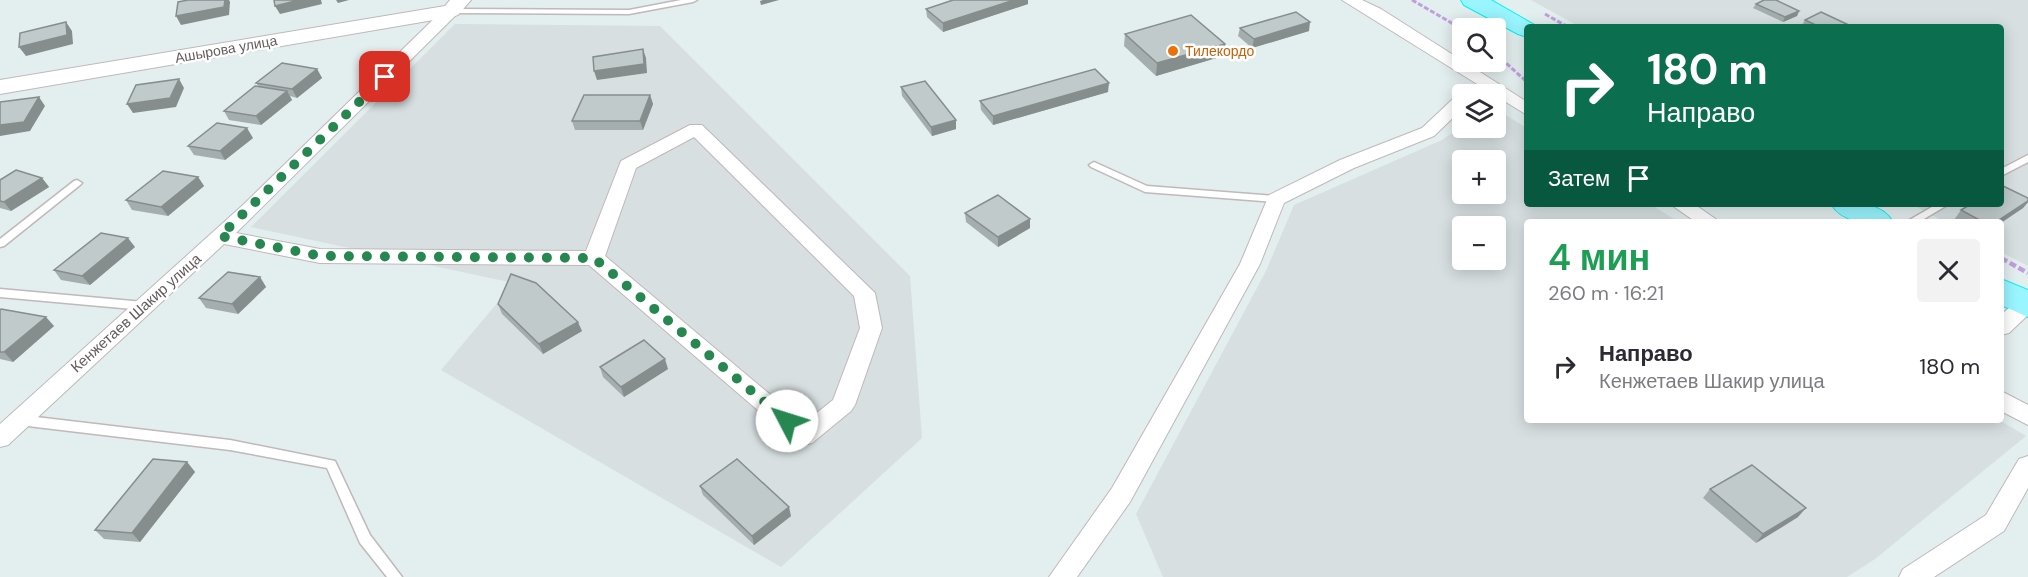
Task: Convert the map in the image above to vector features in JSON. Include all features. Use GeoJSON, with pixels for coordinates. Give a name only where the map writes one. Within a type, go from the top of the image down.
{"type":"FeatureCollection","features":[{"type":"Feature","properties":{"kind":"highway"},"geometry":{"type":"LineString","coordinates":[[1473,0],[1524,28]]}},
{"type":"Feature","properties":{"kind":"highway"},"geometry":{"type":"LineString","coordinates":[[1851,207],[1873,219]]}},
{"type":"Feature","properties":{"kind":"street"},"geometry":{"type":"LineString","coordinates":[[1350,0],[1375,12],[1470,84]]}},
{"type":"Feature","properties":{"kind":"street","name":"Ашырова улица"},"geometry":{"type":"LineString","coordinates":[[0,87],[456,5]]}},
{"type":"Feature","properties":{"kind":"street","name":"Кенжетаев Шакир улица"},"geometry":{"type":"LineString","coordinates":[[0,438],[220,236],[456,5]]}},
{"type":"Feature","properties":{"kind":"street"},"geometry":{"type":"LineString","coordinates":[[1506,101],[1524,109]]}},
{"type":"Feature","properties":{"kind":"street"},"geometry":{"type":"LineString","coordinates":[[1062,577],[1127,485],[1250,264],[1276,199],[1347,164],[1428,132],[1452,109]]}},
{"type":"Feature","properties":{"kind":"street"},"geometry":{"type":"LineString","coordinates":[[220,236],[321,256],[594,258],[804,436],[843,405],[871,327],[864,293],[696,129],[628,165],[594,258]]}},
{"type":"Feature","properties":{"kind":"street"},"geometry":{"type":"LineString","coordinates":[[1685,207],[1705,219]]}},
{"type":"Feature","properties":{"kind":"street"},"geometry":{"type":"LineString","coordinates":[[2004,322],[2021,293]]}},
{"type":"Feature","properties":{"kind":"street"},"geometry":{"type":"LineString","coordinates":[[2004,402],[2028,416]]}},
{"type":"Feature","properties":{"kind":"street"},"geometry":{"type":"LineString","coordinates":[[1912,577],[1995,523],[2028,466]]}},
{"type":"Feature","properties":{"kind":"lane"},"geometry":{"type":"LineString","coordinates":[[456,5],[629,12],[693,0]]}},
{"type":"Feature","properties":{"kind":"lane"},"geometry":{"type":"LineString","coordinates":[[2004,171],[2028,158]]}},
{"type":"Feature","properties":{"kind":"lane"},"geometry":{"type":"LineString","coordinates":[[1094,165],[1145,189],[1276,199]]}},
{"type":"Feature","properties":{"kind":"lane"},"geometry":{"type":"LineString","coordinates":[[0,244],[77,183]]}},
{"type":"Feature","properties":{"kind":"lane"},"geometry":{"type":"LineString","coordinates":[[1916,219],[1938,207]]}},
{"type":"Feature","properties":{"kind":"lane"},"geometry":{"type":"LineString","coordinates":[[0,293],[144,306]]}},
{"type":"Feature","properties":{"kind":"lane"},"geometry":{"type":"LineString","coordinates":[[19,420],[230,445],[331,464],[365,539],[395,577]]}},
{"type":"Feature","properties":{"kind":"path"},"geometry":{"type":"LineString","coordinates":[[1412,0],[1452,23]]}},
{"type":"Feature","properties":{"kind":"path"},"geometry":{"type":"LineString","coordinates":[[1506,63],[1524,79]]}},
{"type":"Feature","properties":{"kind":"path"},"geometry":{"type":"LineString","coordinates":[[2004,263],[2021,293]]}},
{"type":"Feature","properties":{"kind":"shaded area"},"geometry":{"type":"Polygon","coordinates":[[[1531,0],[2028,0],[2028,266],[2004,254],[2004,219],[1939,219],[1917,207],[2004,207],[2004,24],[1575,24],[1531,0]]]}},
{"type":"Feature","properties":{"kind":"shaded area"},"geometry":{"type":"Polygon","coordinates":[[[455,24],[660,26],[910,276],[922,438],[781,567],[441,370],[514,283],[251,227],[455,24]]]}},
{"type":"Feature","properties":{"kind":"shaded area"},"geometry":{"type":"Polygon","coordinates":[[[1506,115],[1524,126],[1524,207],[1655,207],[1674,219],[1524,219],[1524,423],[2004,423],[2026,436],[1875,559],[1847,577],[1163,577],[1136,514],[1266,271],[1294,205],[1442,140],[1452,133],[1452,138],[1506,138],[1506,115]]]}},
{"type":"Feature","properties":{"kind":"building"},"geometry":{"type":"Polygon","coordinates":[[[225,0],[224,7],[176,16],[178,2],[225,0]]]}},
{"type":"Feature","properties":{"kind":"building"},"geometry":{"type":"Polygon","coordinates":[[[274,0],[299,0],[275,6],[274,0]]]}},
{"type":"Feature","properties":{"kind":"building"},"geometry":{"type":"Polygon","coordinates":[[[953,0],[1014,0],[943,23],[926,9],[953,0]]]}},
{"type":"Feature","properties":{"kind":"building"},"geometry":{"type":"Polygon","coordinates":[[[1764,0],[1776,0],[1799,11],[1785,17],[1756,4],[1764,0]]]}},
{"type":"Feature","properties":{"kind":"building"},"geometry":{"type":"Polygon","coordinates":[[[1296,12],[1310,22],[1254,39],[1240,28],[1296,12]]]}},
{"type":"Feature","properties":{"kind":"building"},"geometry":{"type":"Polygon","coordinates":[[[1821,12],[1847,24],[1814,24],[1805,20],[1821,12]]]}},
{"type":"Feature","properties":{"kind":"building"},"geometry":{"type":"Polygon","coordinates":[[[1191,15],[1225,44],[1157,63],[1125,34],[1191,15]]]}},
{"type":"Feature","properties":{"kind":"building"},"geometry":{"type":"Polygon","coordinates":[[[66,22],[67,35],[19,47],[20,33],[66,22]]]}},
{"type":"Feature","properties":{"kind":"building"},"geometry":{"type":"Polygon","coordinates":[[[643,49],[644,64],[594,71],[593,57],[643,49]]]}},
{"type":"Feature","properties":{"kind":"building"},"geometry":{"type":"Polygon","coordinates":[[[282,63],[317,69],[292,89],[256,83],[282,63]]]}},
{"type":"Feature","properties":{"kind":"building"},"geometry":{"type":"Polygon","coordinates":[[[1095,69],[1109,83],[993,116],[980,101],[1095,69]]]}},
{"type":"Feature","properties":{"kind":"building"},"geometry":{"type":"Polygon","coordinates":[[[179,79],[170,98],[127,104],[136,85],[179,79]]]}},
{"type":"Feature","properties":{"kind":"building"},"geometry":{"type":"Polygon","coordinates":[[[925,81],[956,120],[931,127],[901,87],[925,81]]]}},
{"type":"Feature","properties":{"kind":"building"},"geometry":{"type":"Polygon","coordinates":[[[255,86],[287,91],[256,116],[224,111],[255,86]]]}},
{"type":"Feature","properties":{"kind":"building"},"geometry":{"type":"Polygon","coordinates":[[[584,95],[650,95],[640,121],[572,121],[584,95]]]}},
{"type":"Feature","properties":{"kind":"building"},"geometry":{"type":"Polygon","coordinates":[[[39,97],[24,122],[0,125],[0,102],[39,97]]]}},
{"type":"Feature","properties":{"kind":"building"},"geometry":{"type":"Polygon","coordinates":[[[217,123],[247,128],[220,151],[188,146],[217,123]]]}},
{"type":"Feature","properties":{"kind":"building"},"geometry":{"type":"Polygon","coordinates":[[[16,170],[42,178],[4,202],[0,201],[0,180],[16,170]]]}},
{"type":"Feature","properties":{"kind":"building"},"geometry":{"type":"Polygon","coordinates":[[[163,171],[198,177],[161,207],[126,200],[163,171]]]}},
{"type":"Feature","properties":{"kind":"building"},"geometry":{"type":"Polygon","coordinates":[[[2004,186],[2028,198],[2028,201],[2001,219],[1978,219],[1961,210],[1966,207],[2004,207],[2004,186]]]}},
{"type":"Feature","properties":{"kind":"building"},"geometry":{"type":"Polygon","coordinates":[[[998,195],[1030,219],[998,237],[965,213],[998,195]]]}},
{"type":"Feature","properties":{"kind":"building"},"geometry":{"type":"Polygon","coordinates":[[[101,233],[128,238],[82,276],[54,270],[101,233]]]}},
{"type":"Feature","properties":{"kind":"building"},"geometry":{"type":"Polygon","coordinates":[[[228,272],[260,277],[232,304],[199,298],[228,272]]]}},
{"type":"Feature","properties":{"kind":"building"},"geometry":{"type":"Polygon","coordinates":[[[511,274],[536,283],[578,322],[539,344],[498,304],[511,274]]]}},
{"type":"Feature","properties":{"kind":"building"},"geometry":{"type":"Polygon","coordinates":[[[1,309],[46,317],[4,352],[0,352],[1,309]]]}},
{"type":"Feature","properties":{"kind":"building"},"geometry":{"type":"Polygon","coordinates":[[[644,340],[665,359],[621,387],[600,367],[644,340]]]}},
{"type":"Feature","properties":{"kind":"building"},"geometry":{"type":"Polygon","coordinates":[[[153,459],[187,462],[132,533],[95,530],[153,459]]]}},
{"type":"Feature","properties":{"kind":"building"},"geometry":{"type":"Polygon","coordinates":[[[737,459],[789,507],[752,536],[700,486],[737,459]]]}},
{"type":"Feature","properties":{"kind":"building"},"geometry":{"type":"Polygon","coordinates":[[[1752,465],[1806,508],[1763,534],[1710,489],[1752,465]]]}},
{"type":"Feature","properties":{"kind":"place","name":"Тилекордо"},"geometry":{"type":"Point","coordinates":[1173,51]}},
{"type":"Feature","properties":{"kind":"route"},"geometry":{"type":"LineString","coordinates":[[385,77],[220,236],[321,256],[594,258],[787,421]]}}]}
